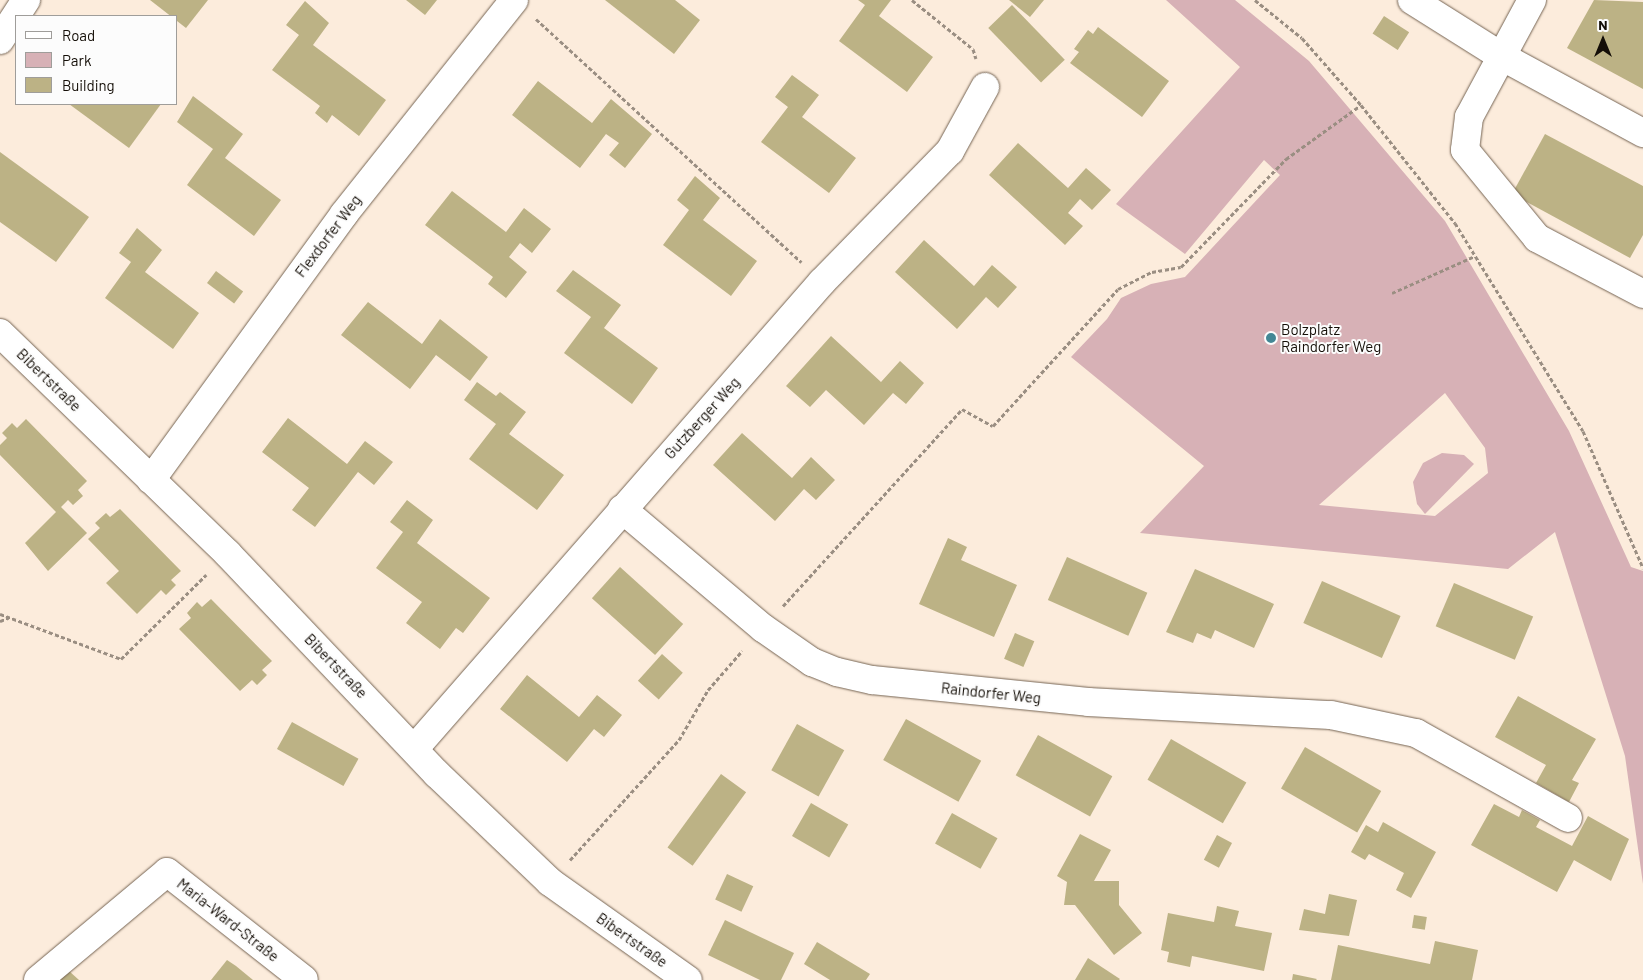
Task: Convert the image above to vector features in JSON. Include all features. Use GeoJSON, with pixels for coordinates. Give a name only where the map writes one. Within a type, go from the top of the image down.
{"type":"FeatureCollection","features":[{"type":"Feature","properties":{"kind":"street"},"geometry":{"type":"LineString","coordinates":[[16,15],[26,0]]}},
{"type":"Feature","properties":{"kind":"street"},"geometry":{"type":"LineString","coordinates":[[1412,0],[1501,56],[1643,133]]}},
{"type":"Feature","properties":{"kind":"street"},"geometry":{"type":"LineString","coordinates":[[1532,0],[1469,116],[1465,150],[1537,238],[1643,294]]}},
{"type":"Feature","properties":{"kind":"street","name":"Flexdorfer Weg"},"geometry":{"type":"LineString","coordinates":[[152,480],[344,214],[523,8]]}},
{"type":"Feature","properties":{"kind":"street"},"geometry":{"type":"LineString","coordinates":[[0,40],[15,17]]}},
{"type":"Feature","properties":{"kind":"street","name":"Gutzberger Weg"},"geometry":{"type":"LineString","coordinates":[[415,748],[822,282],[950,151],[985,88]]}},
{"type":"Feature","properties":{"kind":"street","name":"Bibertstraße"},"geometry":{"type":"LineString","coordinates":[[0,333],[228,554],[415,748],[550,882],[688,980]]}},
{"type":"Feature","properties":{"kind":"street","name":"Raindorfer Weg"},"geometry":{"type":"LineString","coordinates":[[622,509],[763,628],[812,662],[872,680],[1088,702],[1330,715],[1416,733],[1568,818]]}},
{"type":"Feature","properties":{"kind":"street","name":"Maria-Ward-Straße"},"geometry":{"type":"LineString","coordinates":[[38,980],[167,872],[304,980]]}},
{"type":"Feature","properties":{"kind":"path"},"geometry":{"type":"LineString","coordinates":[[912,0],[973,48],[985,88]]}},
{"type":"Feature","properties":{"kind":"path"},"geometry":{"type":"LineString","coordinates":[[1255,0],[1302,38],[1361,105],[1455,224],[1584,431],[1643,568]]}},
{"type":"Feature","properties":{"kind":"path"},"geometry":{"type":"LineString","coordinates":[[523,8],[822,282]]}},
{"type":"Feature","properties":{"kind":"path"},"geometry":{"type":"LineString","coordinates":[[550,882],[679,740],[708,690],[962,409],[993,426],[1118,289],[1152,272],[1181,267],[1286,159],[1361,105]]}},
{"type":"Feature","properties":{"kind":"path"},"geometry":{"type":"LineString","coordinates":[[1392,293],[1475,256]]}},
{"type":"Feature","properties":{"kind":"path"},"geometry":{"type":"LineString","coordinates":[[0,614],[121,659],[228,554]]}},
{"type":"Feature","properties":{"kind":"path"},"geometry":{"type":"LineString","coordinates":[[0,621],[9,618]]}},
{"type":"Feature","properties":{"kind":"green space"},"geometry":{"type":"Polygon","coordinates":[[[1166,0],[1235,0],[1309,61],[1445,221],[1569,431],[1631,567],[1643,571],[1643,884],[1625,756],[1555,532],[1508,569],[1140,533],[1204,466],[1071,357],[1107,319],[1121,298],[1151,284],[1185,277],[1280,175],[1264,160],[1185,254],[1116,204],[1240,67],[1166,0]],[[1445,393],[1319,505],[1435,516],[1488,473],[1485,448],[1445,393]]]}},
{"type":"Feature","properties":{"kind":"green space"},"geometry":{"type":"Polygon","coordinates":[[[1442,453],[1464,455],[1474,464],[1425,514],[1417,504],[1413,482],[1423,463],[1442,453]]]}},
{"type":"Feature","properties":{"kind":"building"},"geometry":{"type":"Polygon","coordinates":[[[150,0],[208,0],[186,28],[178,22],[178,15],[169,15],[150,0]]]}},
{"type":"Feature","properties":{"kind":"building"},"geometry":{"type":"Polygon","coordinates":[[[406,0],[437,0],[425,15],[406,0]]]}},
{"type":"Feature","properties":{"kind":"building"},"geometry":{"type":"Polygon","coordinates":[[[605,0],[675,0],[700,20],[674,54],[605,0]]]}},
{"type":"Feature","properties":{"kind":"building"},"geometry":{"type":"Polygon","coordinates":[[[858,0],[891,0],[879,16],[933,57],[907,92],[839,41],[865,5],[858,0]]]}},
{"type":"Feature","properties":{"kind":"building"},"geometry":{"type":"Polygon","coordinates":[[[1009,0],[1044,0],[1030,17],[1009,0]]]}},
{"type":"Feature","properties":{"kind":"building"},"geometry":{"type":"Polygon","coordinates":[[[1594,0],[1643,2],[1643,89],[1567,48],[1594,0]]]}},
{"type":"Feature","properties":{"kind":"building"},"geometry":{"type":"Polygon","coordinates":[[[305,1],[329,23],[313,45],[386,100],[359,136],[332,115],[327,123],[315,113],[320,106],[272,70],[299,35],[286,25],[305,1]]]}},
{"type":"Feature","properties":{"kind":"building"},"geometry":{"type":"Polygon","coordinates":[[[1012,5],[1065,60],[1041,83],[988,28],[1012,5]]]}},
{"type":"Feature","properties":{"kind":"building"},"geometry":{"type":"Polygon","coordinates":[[[1384,16],[1409,32],[1398,50],[1373,34],[1384,16]]]}},
{"type":"Feature","properties":{"kind":"building"},"geometry":{"type":"Polygon","coordinates":[[[1098,27],[1169,81],[1142,117],[1070,63],[1079,52],[1074,49],[1088,30],[1093,34],[1098,27]]]}},
{"type":"Feature","properties":{"kind":"building"},"geometry":{"type":"Polygon","coordinates":[[[792,75],[819,95],[802,117],[856,158],[829,193],[761,142],[788,107],[775,97],[792,75]]]}},
{"type":"Feature","properties":{"kind":"building"},"geometry":{"type":"Polygon","coordinates":[[[538,81],[592,123],[611,99],[652,134],[625,168],[609,155],[619,143],[606,134],[580,168],[512,115],[538,81]]]}},
{"type":"Feature","properties":{"kind":"building"},"geometry":{"type":"Polygon","coordinates":[[[193,96],[243,134],[225,158],[281,200],[254,236],[187,185],[213,149],[177,122],[193,96]]]}},
{"type":"Feature","properties":{"kind":"building"},"geometry":{"type":"Polygon","coordinates":[[[70,105],[160,105],[129,148],[70,105]]]}},
{"type":"Feature","properties":{"kind":"building"},"geometry":{"type":"Polygon","coordinates":[[[1545,134],[1643,186],[1643,235],[1630,258],[1512,194],[1545,134]]]}},
{"type":"Feature","properties":{"kind":"building"},"geometry":{"type":"Polygon","coordinates":[[[1018,143],[1068,188],[1086,168],[1111,190],[1092,210],[1080,199],[1068,213],[1083,226],[1065,245],[989,175],[1018,143]]]}},
{"type":"Feature","properties":{"kind":"building"},"geometry":{"type":"Polygon","coordinates":[[[0,152],[89,217],[56,262],[0,222],[0,152]]]}},
{"type":"Feature","properties":{"kind":"building"},"geometry":{"type":"Polygon","coordinates":[[[695,176],[720,198],[703,220],[757,261],[731,296],[663,245],[689,210],[677,200],[695,176]]]}},
{"type":"Feature","properties":{"kind":"building"},"geometry":{"type":"Polygon","coordinates":[[[452,191],[506,232],[524,208],[551,229],[532,253],[520,243],[509,257],[527,272],[506,298],[488,284],[493,277],[425,225],[452,191]]]}},
{"type":"Feature","properties":{"kind":"building"},"geometry":{"type":"Polygon","coordinates":[[[137,228],[162,250],[145,272],[199,313],[173,349],[105,298],[131,262],[119,253],[137,228]]]}},
{"type":"Feature","properties":{"kind":"building"},"geometry":{"type":"Polygon","coordinates":[[[924,240],[974,286],[992,265],[1017,287],[998,308],[986,297],[957,329],[895,272],[924,240]]]}},
{"type":"Feature","properties":{"kind":"building"},"geometry":{"type":"Polygon","coordinates":[[[573,270],[621,305],[604,328],[658,368],[632,404],[564,353],[591,317],[556,291],[573,270]]]}},
{"type":"Feature","properties":{"kind":"building"},"geometry":{"type":"Polygon","coordinates":[[[216,271],[243,291],[234,303],[207,283],[216,271]]]}},
{"type":"Feature","properties":{"kind":"building"},"geometry":{"type":"Polygon","coordinates":[[[368,302],[422,344],[440,319],[488,357],[470,381],[436,355],[410,389],[341,335],[368,302]]]}},
{"type":"Feature","properties":{"kind":"building"},"geometry":{"type":"Polygon","coordinates":[[[831,336],[881,382],[900,361],[924,383],[906,404],[893,393],[864,425],[826,390],[810,407],[786,386],[831,336]]]}},
{"type":"Feature","properties":{"kind":"building"},"geometry":{"type":"Polygon","coordinates":[[[477,382],[496,396],[500,392],[526,412],[509,434],[564,475],[537,510],[469,459],[496,424],[464,400],[477,382]]]}},
{"type":"Feature","properties":{"kind":"building"},"geometry":{"type":"Polygon","coordinates":[[[288,418],[347,464],[365,441],[393,462],[374,485],[358,472],[315,527],[292,510],[309,488],[262,452],[288,418]]]}},
{"type":"Feature","properties":{"kind":"building"},"geometry":{"type":"Polygon","coordinates":[[[26,419],[87,481],[78,490],[83,496],[73,505],[68,500],[61,507],[87,533],[48,571],[25,543],[56,512],[0,455],[0,445],[7,438],[2,433],[12,423],[17,428],[26,419]]]}},
{"type":"Feature","properties":{"kind":"building"},"geometry":{"type":"Polygon","coordinates":[[[742,433],[792,478],[811,457],[835,480],[816,500],[804,489],[775,521],[713,465],[742,433]]]}},
{"type":"Feature","properties":{"kind":"building"},"geometry":{"type":"Polygon","coordinates":[[[407,500],[433,520],[417,543],[490,598],[463,633],[456,628],[440,649],[406,623],[422,602],[376,568],[403,532],[390,522],[407,500]]]}},
{"type":"Feature","properties":{"kind":"building"},"geometry":{"type":"Polygon","coordinates":[[[120,509],[181,571],[171,580],[176,585],[166,595],[161,590],[137,614],[106,583],[119,571],[88,539],[100,528],[95,523],[106,513],[110,517],[120,509]]]}},
{"type":"Feature","properties":{"kind":"building"},"geometry":{"type":"Polygon","coordinates":[[[948,538],[967,547],[961,560],[1017,585],[994,637],[919,604],[948,538]]]}},
{"type":"Feature","properties":{"kind":"building"},"geometry":{"type":"Polygon","coordinates":[[[1067,557],[1147,593],[1128,636],[1048,600],[1067,557]]]}},
{"type":"Feature","properties":{"kind":"building"},"geometry":{"type":"Polygon","coordinates":[[[620,567],[683,624],[655,655],[592,598],[620,567]]]}},
{"type":"Feature","properties":{"kind":"building"},"geometry":{"type":"Polygon","coordinates":[[[1195,569],[1274,604],[1254,648],[1215,630],[1211,639],[1197,633],[1193,643],[1166,632],[1195,569]]]}},
{"type":"Feature","properties":{"kind":"building"},"geometry":{"type":"Polygon","coordinates":[[[1322,581],[1401,616],[1382,658],[1303,623],[1322,581]]]}},
{"type":"Feature","properties":{"kind":"building"},"geometry":{"type":"Polygon","coordinates":[[[1454,583],[1533,617],[1515,660],[1436,626],[1454,583]]]}},
{"type":"Feature","properties":{"kind":"building"},"geometry":{"type":"Polygon","coordinates":[[[211,599],[272,661],[262,670],[267,675],[257,685],[252,680],[240,691],[179,629],[191,618],[187,613],[197,602],[202,607],[211,599]]]}},
{"type":"Feature","properties":{"kind":"building"},"geometry":{"type":"Polygon","coordinates":[[[1015,633],[1034,641],[1023,667],[1004,659],[1015,633]]]}},
{"type":"Feature","properties":{"kind":"building"},"geometry":{"type":"Polygon","coordinates":[[[662,654],[683,673],[659,699],[638,681],[662,654]]]}},
{"type":"Feature","properties":{"kind":"building"},"geometry":{"type":"Polygon","coordinates":[[[527,675],[579,717],[597,695],[622,715],[604,737],[594,729],[567,762],[500,709],[527,675]]]}},
{"type":"Feature","properties":{"kind":"building"},"geometry":{"type":"Polygon","coordinates":[[[1518,696],[1596,739],[1572,780],[1579,783],[1569,802],[1536,783],[1546,765],[1495,737],[1518,696]]]}},
{"type":"Feature","properties":{"kind":"building"},"geometry":{"type":"Polygon","coordinates":[[[906,719],[981,761],[958,802],[883,760],[906,719]]]}},
{"type":"Feature","properties":{"kind":"building"},"geometry":{"type":"Polygon","coordinates":[[[292,722],[358,759],[343,786],[277,749],[292,722]]]}},
{"type":"Feature","properties":{"kind":"building"},"geometry":{"type":"Polygon","coordinates":[[[797,724],[844,750],[819,797],[771,770],[797,724]]]}},
{"type":"Feature","properties":{"kind":"building"},"geometry":{"type":"Polygon","coordinates":[[[1038,735],[1112,776],[1090,816],[1016,775],[1038,735]]]}},
{"type":"Feature","properties":{"kind":"building"},"geometry":{"type":"Polygon","coordinates":[[[1171,739],[1246,783],[1223,823],[1148,780],[1171,739]]]}},
{"type":"Feature","properties":{"kind":"building"},"geometry":{"type":"Polygon","coordinates":[[[1305,747],[1381,791],[1357,833],[1281,789],[1305,747]]]}},
{"type":"Feature","properties":{"kind":"building"},"geometry":{"type":"Polygon","coordinates":[[[721,774],[746,792],[693,866],[668,848],[721,774]]]}},
{"type":"Feature","properties":{"kind":"building"},"geometry":{"type":"Polygon","coordinates":[[[811,803],[848,824],[829,857],[792,836],[811,803]]]}},
{"type":"Feature","properties":{"kind":"building"},"geometry":{"type":"Polygon","coordinates":[[[1494,804],[1519,817],[1522,810],[1540,820],[1536,827],[1572,846],[1588,816],[1629,839],[1611,881],[1574,860],[1557,892],[1471,845],[1494,804]]]}},
{"type":"Feature","properties":{"kind":"building"},"geometry":{"type":"Polygon","coordinates":[[[952,813],[997,838],[981,869],[935,844],[952,813]]]}},
{"type":"Feature","properties":{"kind":"building"},"geometry":{"type":"Polygon","coordinates":[[[1383,822],[1436,852],[1411,898],[1396,890],[1404,873],[1369,854],[1365,860],[1351,852],[1366,825],[1378,832],[1383,822]]]}},
{"type":"Feature","properties":{"kind":"building"},"geometry":{"type":"Polygon","coordinates":[[[1080,834],[1111,850],[1094,881],[1119,881],[1119,905],[1142,933],[1114,955],[1075,905],[1064,905],[1067,882],[1057,876],[1080,834]]]}},
{"type":"Feature","properties":{"kind":"building"},"geometry":{"type":"Polygon","coordinates":[[[1217,835],[1232,843],[1219,868],[1204,860],[1217,835]]]}},
{"type":"Feature","properties":{"kind":"building"},"geometry":{"type":"Polygon","coordinates":[[[727,874],[753,886],[741,912],[715,899],[727,874]]]}},
{"type":"Feature","properties":{"kind":"building"},"geometry":{"type":"Polygon","coordinates":[[[1329,894],[1357,900],[1349,936],[1299,930],[1304,909],[1325,914],[1329,894]]]}},
{"type":"Feature","properties":{"kind":"building"},"geometry":{"type":"Polygon","coordinates":[[[1217,906],[1239,911],[1235,926],[1272,933],[1264,971],[1192,956],[1190,967],[1167,962],[1169,952],[1161,950],[1168,913],[1214,922],[1217,906]]]}},
{"type":"Feature","properties":{"kind":"building"},"geometry":{"type":"Polygon","coordinates":[[[1414,915],[1427,917],[1425,930],[1412,928],[1414,915]]]}},
{"type":"Feature","properties":{"kind":"building"},"geometry":{"type":"Polygon","coordinates":[[[725,920],[794,953],[781,980],[760,980],[708,955],[725,920]]]}},
{"type":"Feature","properties":{"kind":"building"},"geometry":{"type":"Polygon","coordinates":[[[1435,941],[1478,950],[1472,980],[1331,980],[1338,945],[1430,964],[1435,941]]]}},
{"type":"Feature","properties":{"kind":"building"},"geometry":{"type":"Polygon","coordinates":[[[817,942],[870,974],[866,980],[830,980],[804,964],[817,942]]]}},
{"type":"Feature","properties":{"kind":"building"},"geometry":{"type":"Polygon","coordinates":[[[1088,958],[1120,979],[1075,980],[1088,958]]]}},
{"type":"Feature","properties":{"kind":"building"},"geometry":{"type":"Polygon","coordinates":[[[227,960],[236,966],[253,980],[211,980],[227,960]]]}},
{"type":"Feature","properties":{"kind":"building"},"geometry":{"type":"Polygon","coordinates":[[[69,971],[79,980],[59,980],[69,971]]]}},
{"type":"Feature","properties":{"kind":"building"},"geometry":{"type":"Polygon","coordinates":[[[1293,974],[1317,979],[1292,980],[1293,974]]]}},
{"type":"Feature","properties":{"kind":"place","name":"Bolzplatz Raindorfer Weg"},"geometry":{"type":"Point","coordinates":[1271,338]}}]}
